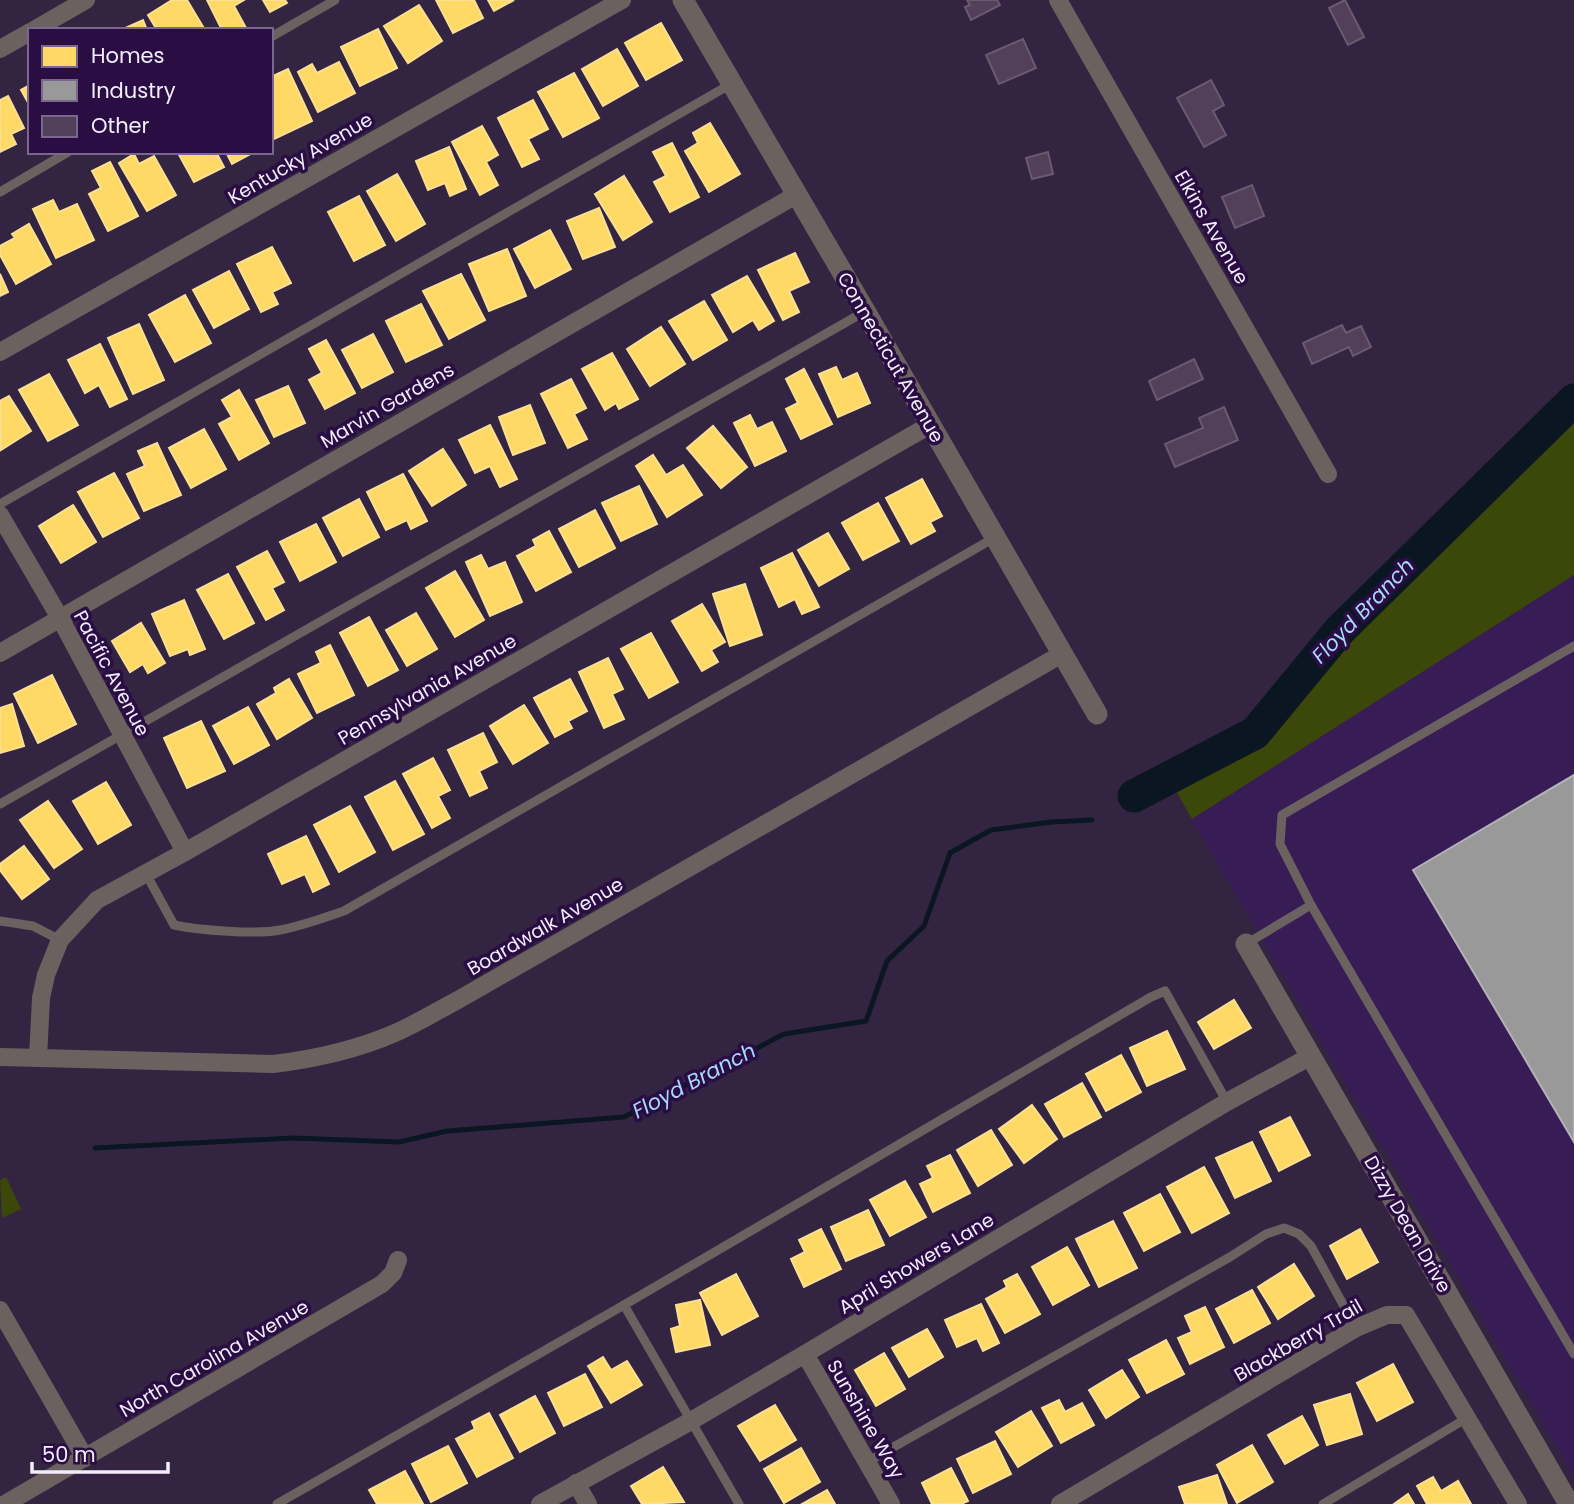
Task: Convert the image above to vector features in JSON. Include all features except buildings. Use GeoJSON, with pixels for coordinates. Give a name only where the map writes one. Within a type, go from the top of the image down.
{"type":"FeatureCollection","features":[{"type":"Feature","properties":{"kind":"street"},"geometry":{"type":"LineString","coordinates":[[37,28],[86,0]]}},
{"type":"Feature","properties":{"kind":"street","name":"Kentucky Avenue"},"geometry":{"type":"LineString","coordinates":[[0,352],[622,0]]}},
{"type":"Feature","properties":{"kind":"street","name":"Connecticut Avenue"},"geometry":{"type":"LineString","coordinates":[[682,0],[1097,714]]}},
{"type":"Feature","properties":{"kind":"street","name":"Elkins Avenue"},"geometry":{"type":"LineString","coordinates":[[1058,0],[1328,474]]}},
{"type":"Feature","properties":{"kind":"street"},"geometry":{"type":"LineString","coordinates":[[0,49],[28,33]]}},
{"type":"Feature","properties":{"kind":"street","name":"Marvin Gardens"},"geometry":{"type":"LineString","coordinates":[[0,653],[796,195]]}},
{"type":"Feature","properties":{"kind":"street","name":"Pennsylvania Avenue"},"geometry":{"type":"LineString","coordinates":[[38,1058],[41,998],[46,975],[60,940],[97,900],[930,425]]}},
{"type":"Feature","properties":{"kind":"street","name":"Pacific Avenue"},"geometry":{"type":"LineString","coordinates":[[0,515],[60,618],[185,852]]}},
{"type":"Feature","properties":{"kind":"street","name":"Boardwalk Avenue"},"geometry":{"type":"LineString","coordinates":[[0,1057],[273,1064],[306,1060],[346,1050],[395,1033],[458,1000],[1062,654]]}},
{"type":"Feature","properties":{"kind":"street","name":"Dizzy Dean Drive"},"geometry":{"type":"LineString","coordinates":[[1246,944],[1569,1504]]}},
{"type":"Feature","properties":{"kind":"street","name":"April Showers Lane"},"geometry":{"type":"LineString","coordinates":[[540,1504],[691,1421],[1227,1102],[1311,1056]]}},
{"type":"Feature","properties":{"kind":"street","name":"North Carolina Avenue"},"geometry":{"type":"LineString","coordinates":[[5,1504],[383,1284],[393,1273],[398,1260]]}},
{"type":"Feature","properties":{"kind":"street"},"geometry":{"type":"LineString","coordinates":[[0,1310],[85,1458]]}},
{"type":"Feature","properties":{"kind":"street","name":"Blackberry Trail"},"geometry":{"type":"LineString","coordinates":[[1060,1504],[1356,1328],[1387,1315],[1406,1315],[1518,1504]]}},
{"type":"Feature","properties":{"kind":"street","name":"Sunshine Way"},"geometry":{"type":"LineString","coordinates":[[805,1354],[891,1504]]}},
{"type":"Feature","properties":{"kind":"street"},"geometry":{"type":"LineString","coordinates":[[576,1483],[588,1504]]}},
{"type":"Feature","properties":{"kind":"lane"},"geometry":{"type":"LineString","coordinates":[[273,36],[335,0]]}},
{"type":"Feature","properties":{"kind":"lane"},"geometry":{"type":"LineString","coordinates":[[0,504],[731,84]]}},
{"type":"Feature","properties":{"kind":"lane"},"geometry":{"type":"LineString","coordinates":[[0,192],[65,154]]}},
{"type":"Feature","properties":{"kind":"lane"},"geometry":{"type":"LineString","coordinates":[[0,804],[865,311]]}},
{"type":"Feature","properties":{"kind":"lane"},"geometry":{"type":"LineString","coordinates":[[145,872],[174,925],[189,928],[276,931],[305,925],[344,911],[994,538]]}},
{"type":"Feature","properties":{"kind":"lane"},"geometry":{"type":"LineString","coordinates":[[1574,646],[1282,815],[1280,844],[1311,905],[1574,1354]]}},
{"type":"Feature","properties":{"kind":"lane"},"geometry":{"type":"LineString","coordinates":[[1246,944],[1311,905]]}},
{"type":"Feature","properties":{"kind":"lane"},"geometry":{"type":"LineString","coordinates":[[0,920],[33,926],[60,940]]}},
{"type":"Feature","properties":{"kind":"lane"},"geometry":{"type":"LineString","coordinates":[[277,1504],[1165,991],[1227,1102]]}},
{"type":"Feature","properties":{"kind":"lane"},"geometry":{"type":"LineString","coordinates":[[867,1462],[1218,1264],[1266,1234],[1284,1228],[1299,1234],[1311,1246],[1356,1328]]}},
{"type":"Feature","properties":{"kind":"lane"},"geometry":{"type":"LineString","coordinates":[[624,1305],[739,1504]]}},
{"type":"Feature","properties":{"kind":"lane"},"geometry":{"type":"LineString","coordinates":[[1323,1504],[1467,1418]]}},
{"type":"Feature","properties":{"kind":"shaded area"},"geometry":{"type":"Polygon","coordinates":[[[1574,575],[1574,1477],[1192,819],[1574,575]]]}},
{"type":"Feature","properties":{"kind":"green space"},"geometry":{"type":"Polygon","coordinates":[[[1574,405],[1574,575],[1192,819],[1167,775],[1260,713],[1305,666],[1345,617],[1413,557],[1574,405]]]}},
{"type":"Feature","properties":{"kind":"green space"},"geometry":{"type":"Polygon","coordinates":[[[6,1177],[21,1209],[2,1218],[0,1180],[6,1177]]]}},
{"type":"Feature","properties":{"kind":"waterway","name":"Floyd Branch"},"geometry":{"type":"LineString","coordinates":[[1134,796],[1255,733],[1340,630],[1574,400]]}},
{"type":"Feature","properties":{"kind":"waterway","name":"Floyd Branch"},"geometry":{"type":"LineString","coordinates":[[95,1148],[293,1138],[399,1142],[447,1131],[624,1117],[784,1034],[866,1021],[887,961],[924,926],[950,853],[991,830],[1092,820]]}}]}
